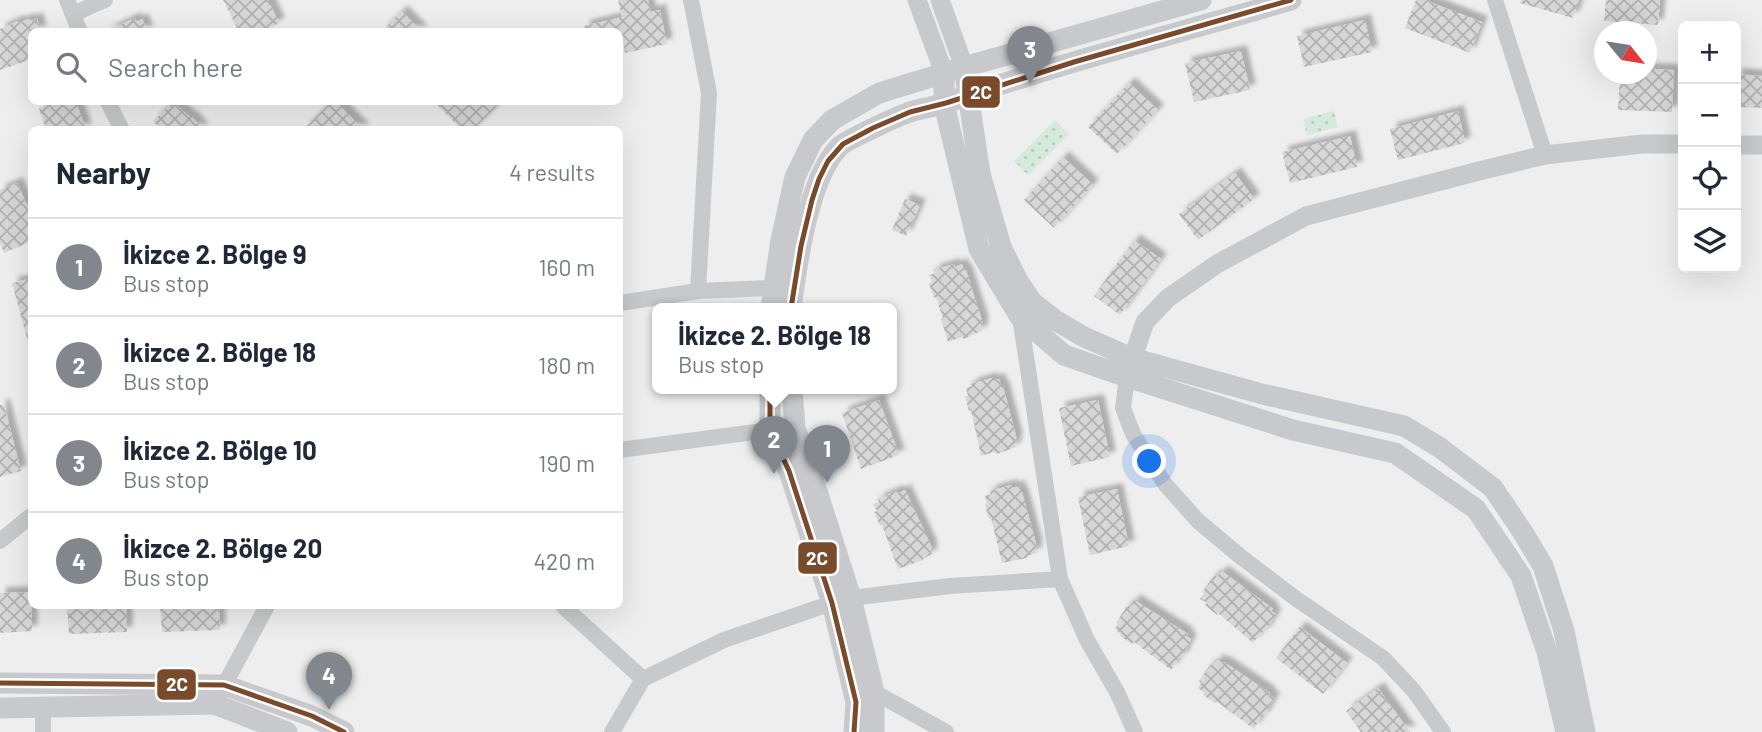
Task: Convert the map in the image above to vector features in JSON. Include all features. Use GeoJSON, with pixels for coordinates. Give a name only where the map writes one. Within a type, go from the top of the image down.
{"type":"FeatureCollection","features":[{"type":"Feature","properties":{"kind":"main road"},"geometry":{"type":"LineString","coordinates":[[772,298],[795,177],[813,140],[832,120],[879,93],[1201,0]]}},
{"type":"Feature","properties":{"kind":"main road"},"geometry":{"type":"LineString","coordinates":[[792,303],[797,266],[814,194],[824,169],[840,145],[909,112],[944,104],[1057,67],[1279,2]]}},
{"type":"Feature","properties":{"kind":"main road"},"geometry":{"type":"LineString","coordinates":[[954,70],[969,94],[979,174],[1000,247],[1032,302],[1055,320],[1129,367],[1293,430],[1395,453],[1476,509],[1521,576],[1547,652],[1566,732]]}},
{"type":"Feature","properties":{"kind":"main road"},"geometry":{"type":"LineString","coordinates":[[954,70],[944,104],[979,248],[1020,317],[1064,355],[1262,394],[1404,426],[1439,447],[1493,488],[1543,566],[1564,631],[1585,732]]}},
{"type":"Feature","properties":{"kind":"main road"},"geometry":{"type":"LineString","coordinates":[[769,394],[770,429],[841,600],[874,692],[874,732]]}},
{"type":"Feature","properties":{"kind":"main road"},"geometry":{"type":"LineString","coordinates":[[792,394],[795,428],[816,488],[841,600],[856,702],[854,732]]}},
{"type":"Feature","properties":{"kind":"main road"},"geometry":{"type":"LineString","coordinates":[[0,683],[219,694],[312,716],[344,732]]}},
{"type":"Feature","properties":{"kind":"main road"},"geometry":{"type":"LineString","coordinates":[[0,708],[43,708],[219,694],[287,732]]}},
{"type":"Feature","properties":{"kind":"street"},"geometry":{"type":"LineString","coordinates":[[78,28],[70,7],[105,0]]}},
{"type":"Feature","properties":{"kind":"street"},"geometry":{"type":"LineString","coordinates":[[691,0],[709,93],[698,291]]}},
{"type":"Feature","properties":{"kind":"street"},"geometry":{"type":"LineString","coordinates":[[917,0],[954,70]]}},
{"type":"Feature","properties":{"kind":"street"},"geometry":{"type":"LineString","coordinates":[[940,0],[954,70]]}},
{"type":"Feature","properties":{"kind":"street"},"geometry":{"type":"LineString","coordinates":[[1495,0],[1545,155]]}},
{"type":"Feature","properties":{"kind":"street"},"geometry":{"type":"LineString","coordinates":[[110,105],[120,126]]}},
{"type":"Feature","properties":{"kind":"street"},"geometry":{"type":"LineString","coordinates":[[1443,732],[1414,691],[1383,657],[1295,598],[1241,557],[1198,521],[1165,484],[1133,434],[1124,408],[1129,367],[1145,322],[1168,298],[1217,264],[1306,216],[1545,155],[1642,144],[1678,144]]}},
{"type":"Feature","properties":{"kind":"street"},"geometry":{"type":"LineString","coordinates":[[1741,145],[1762,145]]}},
{"type":"Feature","properties":{"kind":"street"},"geometry":{"type":"LineString","coordinates":[[623,303],[698,291],[772,298]]}},
{"type":"Feature","properties":{"kind":"street"},"geometry":{"type":"LineString","coordinates":[[1020,317],[1060,579],[1087,640],[1117,692],[1135,732]]}},
{"type":"Feature","properties":{"kind":"street"},"geometry":{"type":"LineString","coordinates":[[623,450],[770,429],[795,428]]}},
{"type":"Feature","properties":{"kind":"street"},"geometry":{"type":"LineString","coordinates":[[0,541],[28,518]]}},
{"type":"Feature","properties":{"kind":"street"},"geometry":{"type":"LineString","coordinates":[[612,732],[643,679],[724,640],[841,600],[950,586],[1060,579]]}},
{"type":"Feature","properties":{"kind":"street"},"geometry":{"type":"LineString","coordinates":[[219,694],[265,609]]}},
{"type":"Feature","properties":{"kind":"street"},"geometry":{"type":"LineString","coordinates":[[566,609],[643,679]]}},
{"type":"Feature","properties":{"kind":"street"},"geometry":{"type":"LineString","coordinates":[[874,692],[946,732]]}},
{"type":"Feature","properties":{"kind":"street"},"geometry":{"type":"LineString","coordinates":[[43,708],[43,732]]}},
{"type":"Feature","properties":{"kind":"green space"},"geometry":{"type":"Polygon","coordinates":[[[1334,111],[1338,127],[1307,135],[1303,119],[1334,111]]]}},
{"type":"Feature","properties":{"kind":"green space"},"geometry":{"type":"Polygon","coordinates":[[[1055,120],[1069,134],[1028,175],[1014,161],[1055,120]]]}},
{"type":"Feature","properties":{"kind":"building"},"geometry":{"type":"Polygon","coordinates":[[[223,0],[268,0],[279,23],[270,28],[237,28],[223,0]]]}},
{"type":"Feature","properties":{"kind":"building"},"geometry":{"type":"Polygon","coordinates":[[[618,0],[648,0],[650,12],[660,10],[667,44],[625,53],[623,28],[584,28],[622,17],[618,0]]]}},
{"type":"Feature","properties":{"kind":"building"},"geometry":{"type":"Polygon","coordinates":[[[1416,0],[1424,0],[1482,22],[1470,53],[1405,28],[1416,0]]]}},
{"type":"Feature","properties":{"kind":"building"},"geometry":{"type":"Polygon","coordinates":[[[1521,0],[1579,0],[1573,18],[1520,3],[1521,0]]]}},
{"type":"Feature","properties":{"kind":"building"},"geometry":{"type":"Polygon","coordinates":[[[1606,0],[1660,0],[1658,25],[1657,21],[1604,21],[1606,0]]]}},
{"type":"Feature","properties":{"kind":"building"},"geometry":{"type":"Polygon","coordinates":[[[402,11],[418,28],[385,28],[402,11]]]}},
{"type":"Feature","properties":{"kind":"building"},"geometry":{"type":"Polygon","coordinates":[[[37,18],[40,28],[28,28],[28,60],[0,70],[0,29],[18,21],[37,18]]]}},
{"type":"Feature","properties":{"kind":"building"},"geometry":{"type":"Polygon","coordinates":[[[135,18],[137,22],[142,19],[146,28],[114,28],[135,18]]]}},
{"type":"Feature","properties":{"kind":"building"},"geometry":{"type":"Polygon","coordinates":[[[1365,20],[1372,52],[1304,67],[1297,36],[1365,20]]]}},
{"type":"Feature","properties":{"kind":"building"},"geometry":{"type":"Polygon","coordinates":[[[1241,51],[1250,90],[1194,102],[1185,63],[1241,51]]]}},
{"type":"Feature","properties":{"kind":"building"},"geometry":{"type":"Polygon","coordinates":[[[1657,69],[1674,70],[1672,112],[1618,110],[1619,84],[1657,84],[1657,69]]]}},
{"type":"Feature","properties":{"kind":"building"},"geometry":{"type":"Polygon","coordinates":[[[1741,74],[1762,76],[1762,108],[1741,107],[1741,74]]]}},
{"type":"Feature","properties":{"kind":"building"},"geometry":{"type":"Polygon","coordinates":[[[1129,83],[1158,110],[1117,154],[1088,127],[1129,83]]]}},
{"type":"Feature","properties":{"kind":"building"},"geometry":{"type":"Polygon","coordinates":[[[77,105],[85,126],[45,126],[39,108],[77,105]]]}},
{"type":"Feature","properties":{"kind":"building"},"geometry":{"type":"Polygon","coordinates":[[[176,105],[200,126],[157,126],[153,121],[169,106],[172,109],[176,105]]]}},
{"type":"Feature","properties":{"kind":"building"},"geometry":{"type":"Polygon","coordinates":[[[328,105],[339,105],[360,126],[307,126],[328,105]]]}},
{"type":"Feature","properties":{"kind":"building"},"geometry":{"type":"Polygon","coordinates":[[[437,105],[496,107],[477,126],[458,126],[437,105]]]}},
{"type":"Feature","properties":{"kind":"building"},"geometry":{"type":"Polygon","coordinates":[[[1458,111],[1465,143],[1398,160],[1390,129],[1458,111]]]}},
{"type":"Feature","properties":{"kind":"building"},"geometry":{"type":"Polygon","coordinates":[[[1350,136],[1357,167],[1290,183],[1282,152],[1350,136]]]}},
{"type":"Feature","properties":{"kind":"building"},"geometry":{"type":"Polygon","coordinates":[[[1063,157],[1093,185],[1054,228],[1024,200],[1063,157]]]}},
{"type":"Feature","properties":{"kind":"building"},"geometry":{"type":"Polygon","coordinates":[[[1235,173],[1254,199],[1198,240],[1179,214],[1235,173]]]}},
{"type":"Feature","properties":{"kind":"building"},"geometry":{"type":"Polygon","coordinates":[[[17,183],[28,207],[28,243],[4,253],[0,244],[0,190],[17,183]]]}},
{"type":"Feature","properties":{"kind":"building"},"geometry":{"type":"Polygon","coordinates":[[[905,199],[920,205],[906,236],[892,230],[905,199]]]}},
{"type":"Feature","properties":{"kind":"building"},"geometry":{"type":"Polygon","coordinates":[[[1134,240],[1161,259],[1120,315],[1094,296],[1134,240]]]}},
{"type":"Feature","properties":{"kind":"building"},"geometry":{"type":"Polygon","coordinates":[[[954,264],[955,267],[962,264],[964,271],[966,270],[983,330],[964,339],[962,337],[948,342],[941,319],[943,318],[929,283],[932,282],[929,275],[935,273],[934,270],[954,264]]]}},
{"type":"Feature","properties":{"kind":"building"},"geometry":{"type":"Polygon","coordinates":[[[28,279],[28,342],[12,283],[28,279]]]}},
{"type":"Feature","properties":{"kind":"building"},"geometry":{"type":"Polygon","coordinates":[[[992,378],[992,381],[999,379],[1003,386],[1017,440],[1016,447],[981,456],[971,410],[969,411],[965,396],[968,396],[966,388],[992,378]]]}},
{"type":"Feature","properties":{"kind":"building"},"geometry":{"type":"Polygon","coordinates":[[[879,400],[899,455],[861,469],[842,413],[879,400]]]}},
{"type":"Feature","properties":{"kind":"building"},"geometry":{"type":"Polygon","coordinates":[[[1098,400],[1110,457],[1071,466],[1059,408],[1098,400]]]}},
{"type":"Feature","properties":{"kind":"building"},"geometry":{"type":"Polygon","coordinates":[[[0,405],[4,405],[21,471],[0,477],[0,405]]]}},
{"type":"Feature","properties":{"kind":"building"},"geometry":{"type":"Polygon","coordinates":[[[1011,485],[1012,488],[1019,486],[1020,493],[1022,492],[1037,553],[1002,563],[985,496],[991,494],[990,491],[1011,485]]]}},
{"type":"Feature","properties":{"kind":"building"},"geometry":{"type":"Polygon","coordinates":[[[1117,489],[1129,546],[1090,555],[1078,497],[1117,489]]]}},
{"type":"Feature","properties":{"kind":"building"},"geometry":{"type":"Polygon","coordinates":[[[905,490],[932,548],[932,554],[898,569],[873,504],[879,502],[878,499],[905,490]]]}},
{"type":"Feature","properties":{"kind":"building"},"geometry":{"type":"Polygon","coordinates":[[[1222,571],[1276,614],[1265,632],[1253,643],[1200,599],[1215,575],[1217,577],[1222,571]]]}},
{"type":"Feature","properties":{"kind":"building"},"geometry":{"type":"Polygon","coordinates":[[[28,592],[32,631],[0,633],[0,593],[28,592]]]}},
{"type":"Feature","properties":{"kind":"building"},"geometry":{"type":"Polygon","coordinates":[[[1134,600],[1188,634],[1186,636],[1191,639],[1182,658],[1179,658],[1171,670],[1134,642],[1132,644],[1120,636],[1115,629],[1118,624],[1116,623],[1134,600]]]}},
{"type":"Feature","properties":{"kind":"building"},"geometry":{"type":"Polygon","coordinates":[[[67,609],[126,609],[127,632],[69,634],[67,609]]]}},
{"type":"Feature","properties":{"kind":"building"},"geometry":{"type":"Polygon","coordinates":[[[160,609],[219,609],[220,630],[162,632],[160,609]]]}},
{"type":"Feature","properties":{"kind":"building"},"geometry":{"type":"Polygon","coordinates":[[[1300,627],[1347,663],[1323,694],[1276,658],[1300,627]]]}},
{"type":"Feature","properties":{"kind":"building"},"geometry":{"type":"Polygon","coordinates":[[[1217,660],[1224,662],[1274,698],[1254,729],[1216,701],[1215,703],[1203,695],[1198,688],[1201,683],[1199,681],[1217,660]]]}},
{"type":"Feature","properties":{"kind":"building"},"geometry":{"type":"Polygon","coordinates":[[[1378,688],[1410,732],[1361,732],[1346,711],[1378,688]]]}},
{"type":"Feature","properties":{"kind":"transit line","name":"2C"},"geometry":{"type":"LineString","coordinates":[[792,303],[812,200],[828,161],[843,144],[910,112],[1291,0]]}},
{"type":"Feature","properties":{"kind":"transit line","name":"2C"},"geometry":{"type":"LineString","coordinates":[[770,394],[770,430],[789,471],[832,603],[856,702],[854,732]]}},
{"type":"Feature","properties":{"kind":"transit line","name":"2C"},"geometry":{"type":"LineString","coordinates":[[0,683],[224,685],[312,716],[344,732]]}},
{"type":"Feature","properties":{"kind":"place","name":"İkizce 2. Bölge 10"},"geometry":{"type":"Point","coordinates":[1030,84]}},
{"type":"Feature","properties":{"kind":"place","name":"İkizce 2. Bölge 18"},"geometry":{"type":"Point","coordinates":[774,474]}},
{"type":"Feature","properties":{"kind":"place","name":"İkizce 2. Bölge 9"},"geometry":{"type":"Point","coordinates":[827,483]}},
{"type":"Feature","properties":{"kind":"place","name":"İkizce 2. Bölge 20"},"geometry":{"type":"Point","coordinates":[329,710]}}]}
